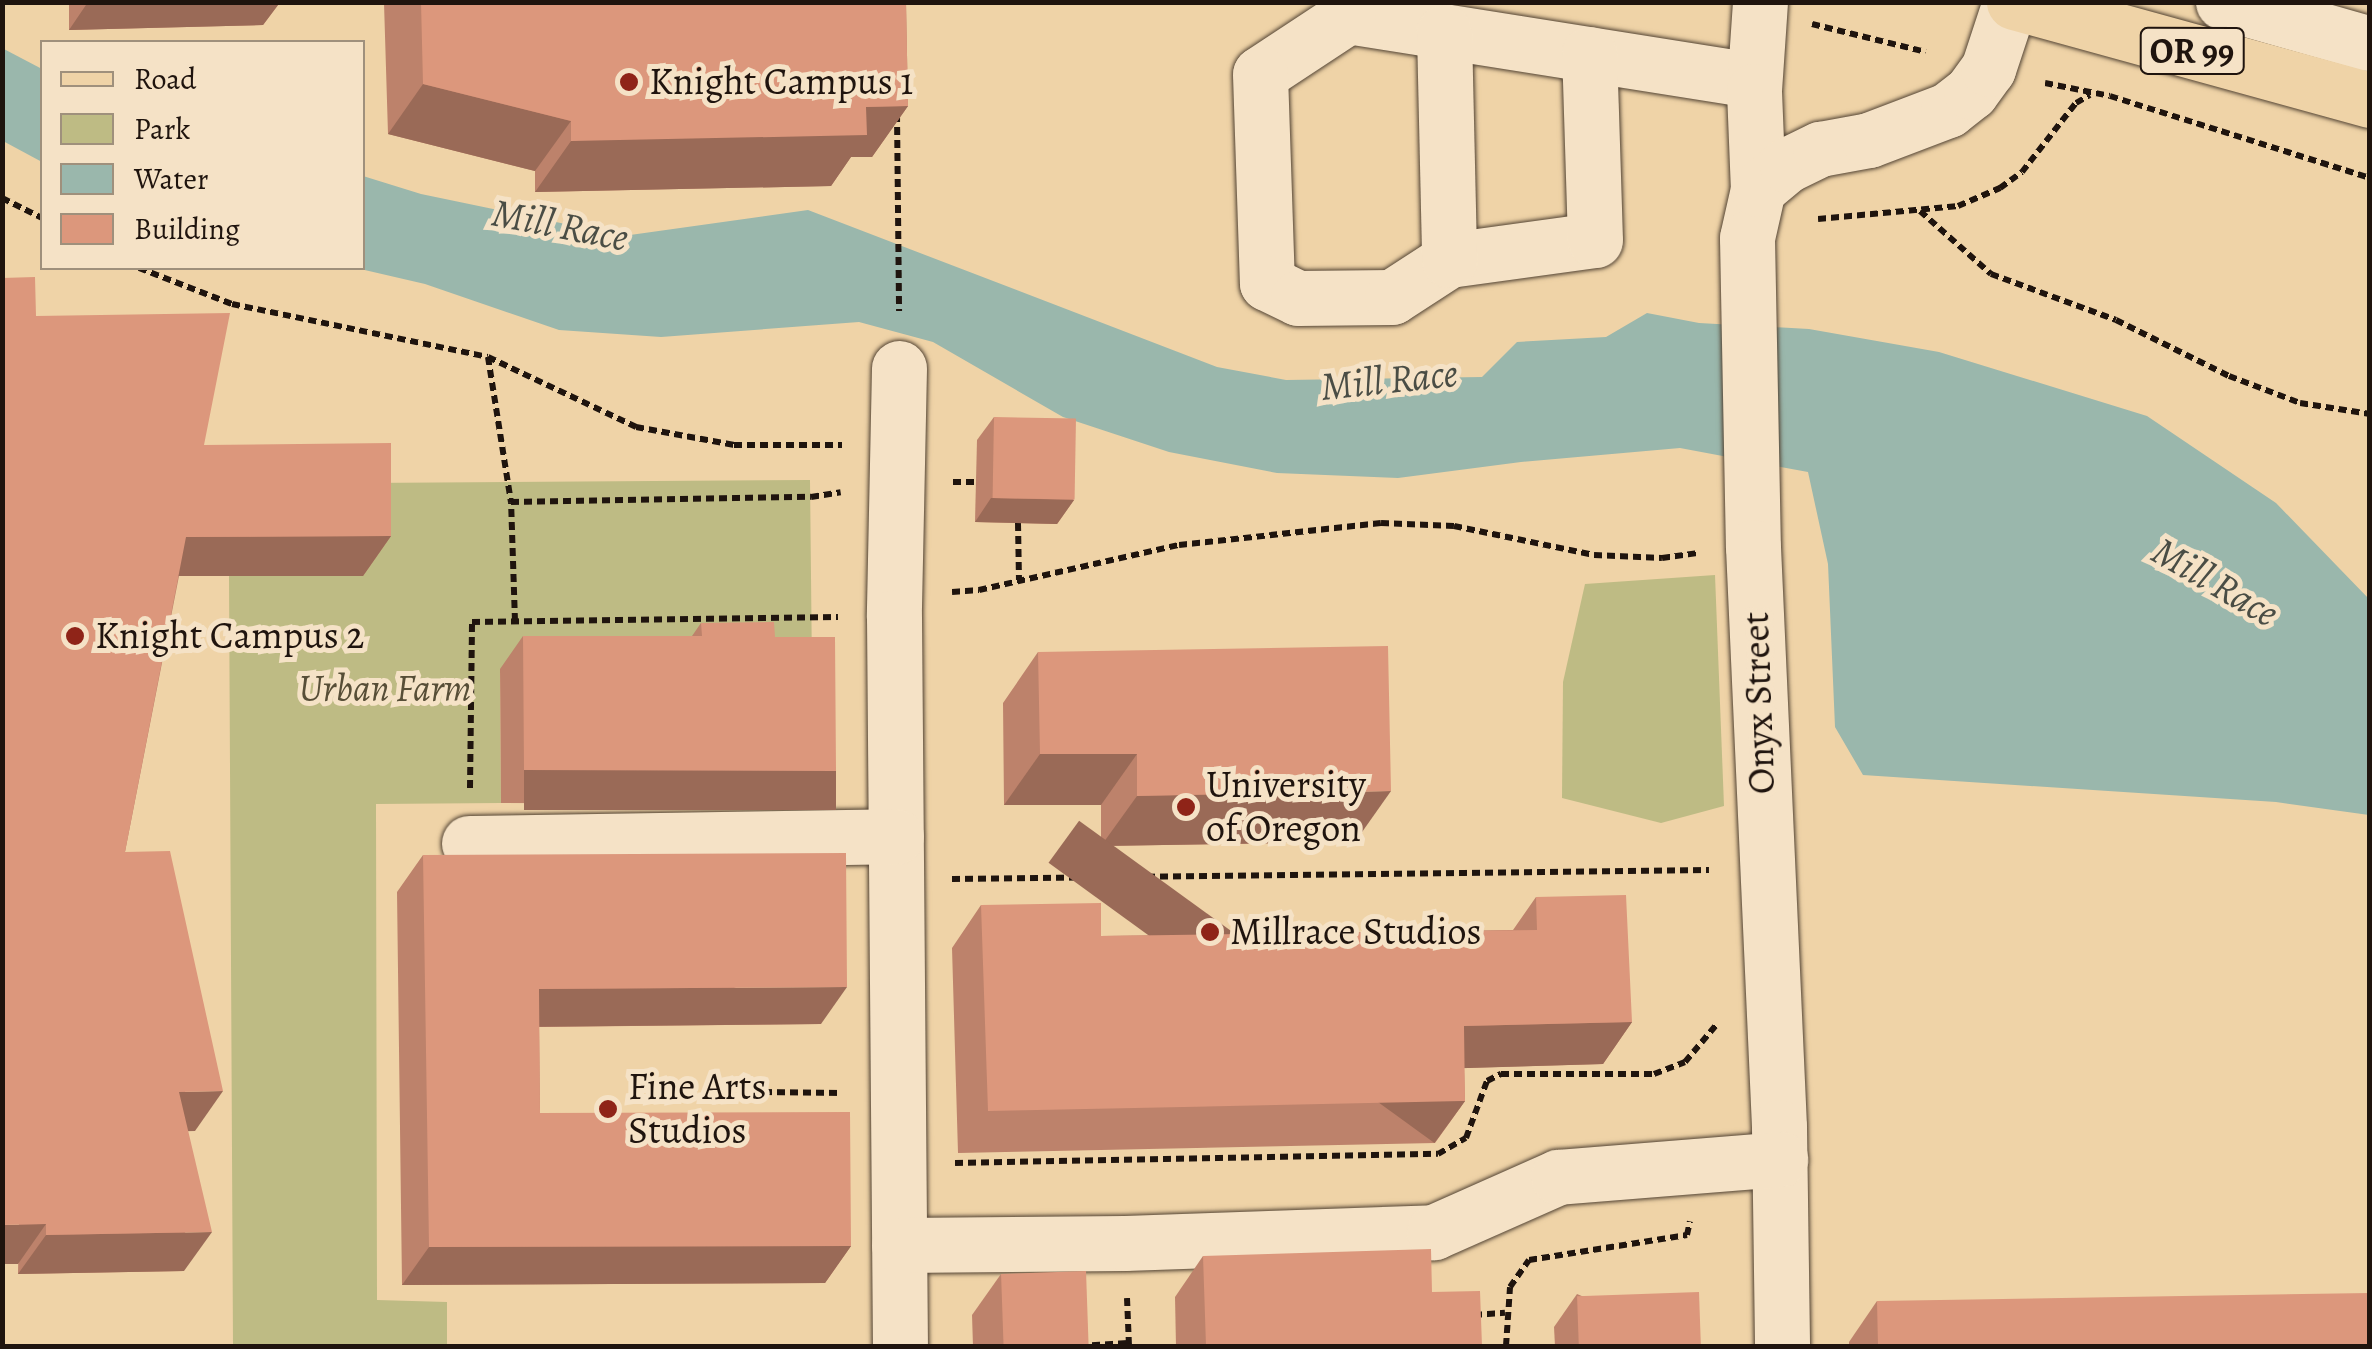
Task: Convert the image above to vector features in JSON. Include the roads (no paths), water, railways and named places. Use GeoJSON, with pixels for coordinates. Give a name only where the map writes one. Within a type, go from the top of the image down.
{"type":"FeatureCollection","features":[{"type":"Feature","properties":{"kind":"main road","name":"OR 99"},"geometry":{"type":"LineString","coordinates":[[2012,2],[2370,100]]}},
{"type":"Feature","properties":{"kind":"street","name":"Onyx Street"},"geometry":{"type":"LineString","coordinates":[[1760,2],[1754,80],[1752,214],[1752,547],[1780,1160],[1782,1346]]}},
{"type":"Feature","properties":{"kind":"street"},"geometry":{"type":"LineString","coordinates":[[1752,214],[1787,165],[1820,149],[1886,135],[1948,110],[1971,92],[1988,69],[2012,2]]}},
{"type":"Feature","properties":{"kind":"street"},"geometry":{"type":"LineString","coordinates":[[2224,2],[2370,44]]}},
{"type":"Feature","properties":{"kind":"street"},"geometry":{"type":"LineString","coordinates":[[1589,54],[1595,240],[1449,260],[1392,297],[1298,298],[1267,284],[1260,74],[1348,9],[1444,32],[1589,54],[1754,80]]}},
{"type":"Feature","properties":{"kind":"street"},"geometry":{"type":"LineString","coordinates":[[1444,32],[1449,260]]}},
{"type":"Feature","properties":{"kind":"street"},"geometry":{"type":"LineString","coordinates":[[899,368],[895,606],[900,1346]]}},
{"type":"Feature","properties":{"kind":"street"},"geometry":{"type":"LineString","coordinates":[[469,843],[898,858]]}},
{"type":"Feature","properties":{"kind":"street"},"geometry":{"type":"LineString","coordinates":[[899,1246],[1434,1232],[1558,1177],[1780,1160]]}},
{"type":"Feature","properties":{"kind":"water"},"geometry":{"type":"Polygon","coordinates":[[[2,48],[40,68],[40,161],[3,141],[2,48]]]}},
{"type":"Feature","properties":{"kind":"water","name":"Mill Race"},"geometry":{"type":"Polygon","coordinates":[[[365,177],[421,194],[623,236],[808,210],[1217,367],[1286,380],[1482,377],[1517,342],[1606,337],[1647,313],[1699,323],[1809,329],[1939,352],[2147,416],[2276,503],[2369,599],[2369,815],[2276,802],[1863,775],[1835,727],[1828,564],[1808,472],[1680,448],[1398,478],[1277,473],[1169,452],[1063,417],[933,342],[859,322],[661,337],[559,330],[425,284],[365,270],[365,177]]]}},
{"type":"Feature","properties":{"kind":"place","name":"Knight Campus 1"},"geometry":{"type":"Point","coordinates":[629,82]}},
{"type":"Feature","properties":{"kind":"place","name":"Knight Campus 2"},"geometry":{"type":"Point","coordinates":[75,636]}},
{"type":"Feature","properties":{"kind":"place","name":"University of Oregon"},"geometry":{"type":"Point","coordinates":[1186,807]}},
{"type":"Feature","properties":{"kind":"place","name":"Millrace Studios"},"geometry":{"type":"Point","coordinates":[1210,932]}},
{"type":"Feature","properties":{"kind":"place","name":"Fine Arts Studios"},"geometry":{"type":"Point","coordinates":[608,1109]}},
{"type":"Feature","properties":{"kind":"park label","name":"Urban Farm"},"geometry":{"type":"Point","coordinates":[385,689]}}]}
